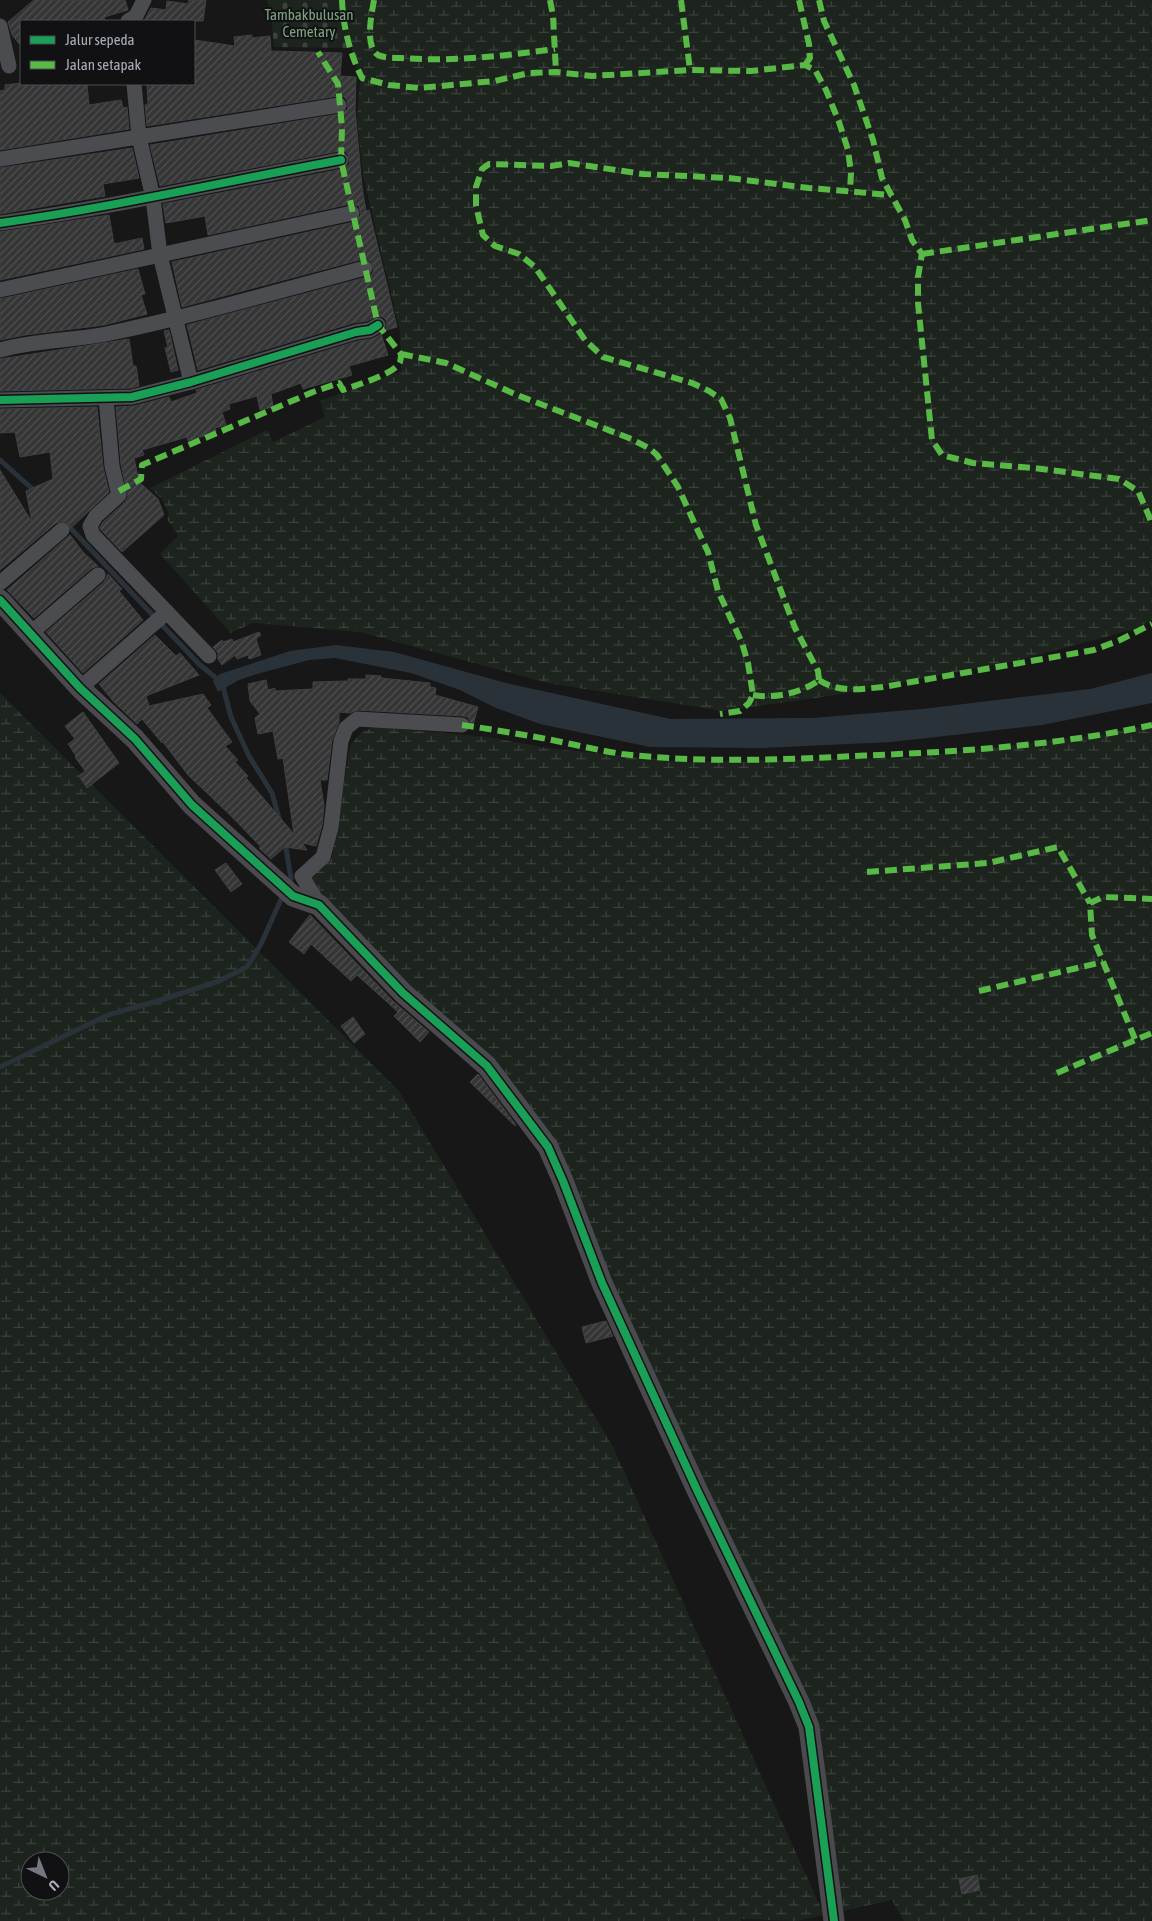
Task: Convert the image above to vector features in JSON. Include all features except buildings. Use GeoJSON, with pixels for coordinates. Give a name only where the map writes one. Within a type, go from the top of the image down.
{"type":"FeatureCollection","features":[{"type":"Feature","properties":{"kind":"street"},"geometry":{"type":"LineString","coordinates":[[133,20],[144,0]]}},
{"type":"Feature","properties":{"kind":"street"},"geometry":{"type":"LineString","coordinates":[[0,26],[10,66]]}},
{"type":"Feature","properties":{"kind":"street"},"geometry":{"type":"LineString","coordinates":[[134,85],[139,137],[153,198],[160,255],[192,382]]}},
{"type":"Feature","properties":{"kind":"street"},"geometry":{"type":"LineString","coordinates":[[0,159],[339,105]]}},
{"type":"Feature","properties":{"kind":"street"},"geometry":{"type":"LineString","coordinates":[[0,223],[94,209],[341,160]]}},
{"type":"Feature","properties":{"kind":"street"},"geometry":{"type":"LineString","coordinates":[[0,290],[352,212]]}},
{"type":"Feature","properties":{"kind":"street"},"geometry":{"type":"LineString","coordinates":[[0,350],[39,342],[105,334],[365,268]]}},
{"type":"Feature","properties":{"kind":"street"},"geometry":{"type":"LineString","coordinates":[[0,400],[132,397],[192,382],[356,332],[370,330],[378,325]]}},
{"type":"Feature","properties":{"kind":"street"},"geometry":{"type":"LineString","coordinates":[[106,398],[112,466],[119,495],[96,516],[90,526],[97,541],[159,619],[209,656]]}},
{"type":"Feature","properties":{"kind":"street"},"geometry":{"type":"LineString","coordinates":[[0,583],[62,530]]}},
{"type":"Feature","properties":{"kind":"street"},"geometry":{"type":"LineString","coordinates":[[32,634],[98,576]]}},
{"type":"Feature","properties":{"kind":"street"},"geometry":{"type":"LineString","coordinates":[[0,600],[80,688],[135,740],[192,805],[286,889],[319,905]]}},
{"type":"Feature","properties":{"kind":"street"},"geometry":{"type":"LineString","coordinates":[[80,688],[159,619]]}},
{"type":"Feature","properties":{"kind":"street"},"geometry":{"type":"LineString","coordinates":[[462,725],[357,719],[346,728],[341,741],[331,827],[323,857],[302,876],[319,905],[403,993],[487,1066],[548,1147],[602,1283],[809,1727],[834,1921]]}},
{"type":"Feature","properties":{"kind":"green space","name":"Tambakbulusan Cemetary"},"geometry":{"type":"Polygon","coordinates":[[[267,0],[341,0],[352,48],[274,47],[271,14],[267,0]]]}},
{"type":"Feature","properties":{"kind":"green space"},"geometry":{"type":"Polygon","coordinates":[[[341,0],[1152,0],[1152,620],[1135,629],[1019,660],[829,696],[722,711],[548,683],[360,632],[253,623],[231,633],[160,554],[178,536],[167,519],[169,514],[162,499],[150,488],[267,430],[273,442],[325,417],[320,401],[401,371],[400,332],[363,175],[357,119],[360,80],[341,0]]]}},
{"type":"Feature","properties":{"kind":"green space"},"geometry":{"type":"Polygon","coordinates":[[[0,693],[399,1091],[613,1447],[824,1915],[797,1921],[741,1919],[741,1921],[0,1921],[0,693]]]}},
{"type":"Feature","properties":{"kind":"green space"},"geometry":{"type":"Polygon","coordinates":[[[1152,725],[1152,1921],[904,1921],[892,1900],[842,1911],[829,1820],[822,1738],[782,1645],[672,1421],[552,1143],[317,898],[309,878],[332,858],[350,745],[363,731],[376,727],[488,737],[547,748],[684,762],[908,758],[1103,734],[1152,725]]]}},
{"type":"Feature","properties":{"kind":"shaded area"},"geometry":{"type":"Polygon","coordinates":[[[336,645],[394,652],[506,683],[671,719],[812,718],[922,709],[1090,689],[1152,673],[1152,703],[1042,725],[891,742],[762,748],[650,747],[540,724],[496,708],[460,690],[411,673],[335,658],[309,660],[257,674],[239,680],[218,692],[213,681],[220,674],[290,651],[336,645]]]}},
{"type":"Feature","properties":{"kind":"waterway"},"geometry":{"type":"LineString","coordinates":[[0,460],[37,493]]}},
{"type":"Feature","properties":{"kind":"waterway"},"geometry":{"type":"LineString","coordinates":[[60,517],[199,664],[222,683],[231,717],[249,756],[272,793],[280,822]]}},
{"type":"Feature","properties":{"kind":"waterway"},"geometry":{"type":"LineString","coordinates":[[285,842],[291,879],[288,885]]}},
{"type":"Feature","properties":{"kind":"waterway"},"geometry":{"type":"LineString","coordinates":[[0,1067],[108,1015],[219,981],[247,967],[261,944],[283,895]]}},
{"type":"Feature","properties":{"kind":"marked path"},"geometry":{"type":"LineString","coordinates":[[342,0],[348,40],[362,78],[389,85],[419,88],[495,81],[529,73],[556,72],[592,76],[690,70],[751,71],[805,65],[815,70],[826,90],[839,122],[848,150],[851,173],[850,191]]}},
{"type":"Feature","properties":{"kind":"marked path"},"geometry":{"type":"LineString","coordinates":[[374,0],[370,37],[374,51],[380,56],[390,58],[459,59],[555,49]]}},
{"type":"Feature","properties":{"kind":"marked path"},"geometry":{"type":"LineString","coordinates":[[550,0],[553,16],[556,72]]}},
{"type":"Feature","properties":{"kind":"marked path"},"geometry":{"type":"LineString","coordinates":[[681,0],[690,70]]}},
{"type":"Feature","properties":{"kind":"marked path"},"geometry":{"type":"LineString","coordinates":[[799,0],[809,44],[810,58],[805,65]]}},
{"type":"Feature","properties":{"kind":"marked path"},"geometry":{"type":"LineString","coordinates":[[819,0],[824,21],[854,85],[873,140],[882,178],[905,220],[912,240],[922,254],[918,277],[918,303],[932,440],[942,455],[973,463],[1034,468],[1119,479],[1138,491],[1152,526]]}},
{"type":"Feature","properties":{"kind":"marked path"},"geometry":{"type":"LineString","coordinates":[[119,491],[141,479],[142,465],[313,392],[339,383],[343,390],[374,379],[391,371],[400,362],[401,354],[378,325],[341,160],[342,128],[338,84],[318,52]]}},
{"type":"Feature","properties":{"kind":"marked path"},"geometry":{"type":"LineString","coordinates":[[819,680],[818,671],[795,628],[756,525],[730,418],[721,399],[692,383],[603,357],[585,340],[535,267],[519,254],[495,246],[483,235],[476,206],[476,187],[482,169],[489,164],[551,166],[569,163],[643,174],[729,178],[809,188],[891,195]]}},
{"type":"Feature","properties":{"kind":"marked path"},"geometry":{"type":"LineString","coordinates":[[922,254],[1152,220]]}},
{"type":"Feature","properties":{"kind":"marked path"},"geometry":{"type":"LineString","coordinates":[[401,354],[446,363],[517,395],[629,438],[649,448],[657,455],[678,487],[708,552],[718,591],[742,643],[748,663],[753,695],[749,703],[740,711],[720,714]]}},
{"type":"Feature","properties":{"kind":"marked path"},"geometry":{"type":"LineString","coordinates":[[819,680],[834,687],[842,688],[883,687],[1094,650],[1120,640],[1152,624]]}},
{"type":"Feature","properties":{"kind":"marked path"},"geometry":{"type":"LineString","coordinates":[[753,695],[769,696],[796,692],[819,680]]}},
{"type":"Feature","properties":{"kind":"marked path"},"geometry":{"type":"LineString","coordinates":[[462,725],[622,754],[680,759],[738,760],[797,759],[1005,747],[1079,738],[1152,725]]}},
{"type":"Feature","properties":{"kind":"marked path"},"geometry":{"type":"LineString","coordinates":[[867,872],[988,863],[1058,847],[1090,903]]}},
{"type":"Feature","properties":{"kind":"marked path"},"geometry":{"type":"LineString","coordinates":[[1135,1039],[1092,935],[1090,903],[1103,897],[1152,899]]}},
{"type":"Feature","properties":{"kind":"marked path"},"geometry":{"type":"LineString","coordinates":[[979,991],[1103,962]]}},
{"type":"Feature","properties":{"kind":"marked path"},"geometry":{"type":"LineString","coordinates":[[1057,1073],[1152,1033]]}},
{"type":"Feature","properties":{"kind":"cycle path"},"geometry":{"type":"LineString","coordinates":[[0,223],[128,202],[341,160]]}},
{"type":"Feature","properties":{"kind":"cycle path"},"geometry":{"type":"LineString","coordinates":[[0,400],[132,397],[191,382],[356,332],[370,330],[378,325]]}},
{"type":"Feature","properties":{"kind":"cycle path"},"geometry":{"type":"LineString","coordinates":[[0,600],[80,688],[135,739],[192,805],[293,896],[319,905],[403,993],[487,1066],[548,1147],[602,1283],[697,1490],[799,1702],[809,1727],[834,1921]]}}]}
